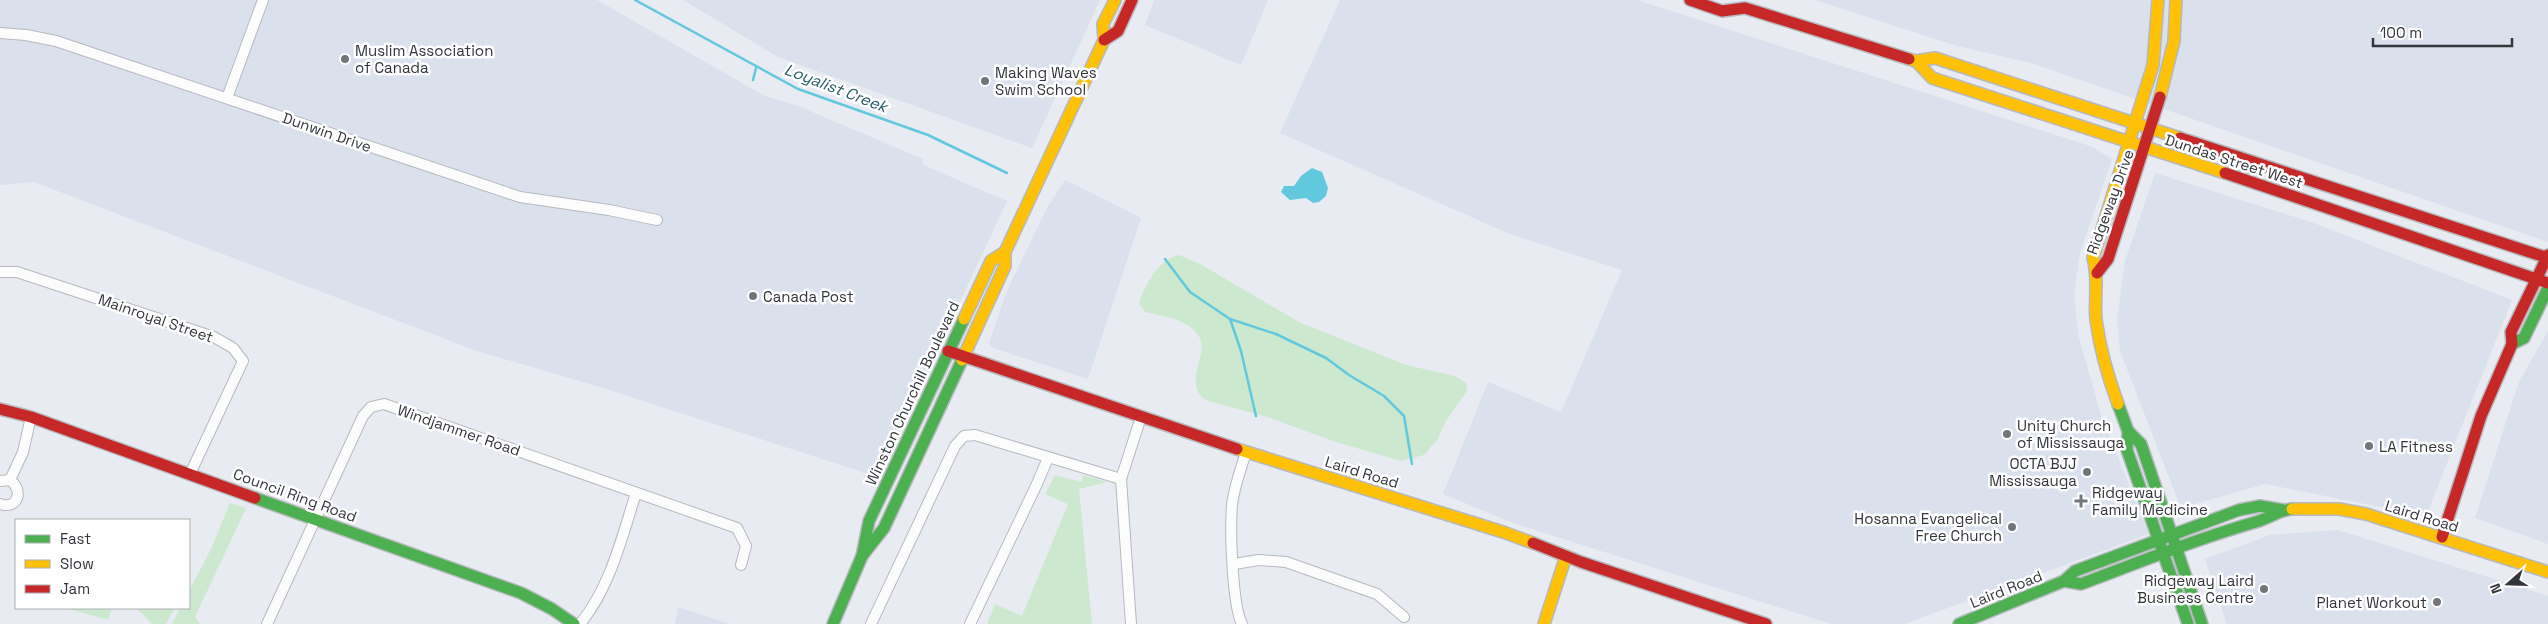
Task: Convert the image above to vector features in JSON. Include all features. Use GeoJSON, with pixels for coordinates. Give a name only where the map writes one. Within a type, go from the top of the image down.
{"type":"FeatureCollection","features":[{"type":"Feature","properties":{"kind":"street"},"geometry":{"type":"LineString","coordinates":[[227,98],[262,0]]}},
{"type":"Feature","properties":{"kind":"street","name":"Winston Churchill Boulevard"},"geometry":{"type":"LineString","coordinates":[[862,556],[884,528],[1005,266],[1005,252],[1104,40],[1103,24],[1115,0]]}},
{"type":"Feature","properties":{"kind":"street","name":"Winston Churchill Boulevard"},"geometry":{"type":"LineString","coordinates":[[1104,40],[1118,31],[1132,0]]}},
{"type":"Feature","properties":{"kind":"street","name":"Dundas Street West"},"geometry":{"type":"LineString","coordinates":[[1690,0],[1722,11],[1745,8]]}},
{"type":"Feature","properties":{"kind":"street","name":"Dundas Street West"},"geometry":{"type":"LineString","coordinates":[[1736,0],[1745,8],[1916,61],[1935,58],[2133,134],[2538,274],[2548,283]]}},
{"type":"Feature","properties":{"kind":"street","name":"Ridgeway Drive"},"geometry":{"type":"LineString","coordinates":[[2158,0],[2153,65],[2093,258],[2097,273],[2095,305],[2106,370],[2128,431],[2128,450],[2188,624]]}},
{"type":"Feature","properties":{"kind":"street","name":"Ridgeway Drive"},"geometry":{"type":"LineString","coordinates":[[2097,273],[2108,259],[2148,139],[2174,43],[2176,0]]}},
{"type":"Feature","properties":{"kind":"street","name":"Dunwin Drive"},"geometry":{"type":"LineString","coordinates":[[0,33],[26,35],[56,41],[520,197],[609,210],[658,220]]}},
{"type":"Feature","properties":{"kind":"street","name":"Dundas Street West"},"geometry":{"type":"LineString","coordinates":[[1916,61],[1932,78],[2133,134],[2548,256]]}},
{"type":"Feature","properties":{"kind":"street","name":"Winston Churchill Boulevard"},"geometry":{"type":"LineString","coordinates":[[833,624],[862,556],[869,521],[991,260],[1005,252]]}},
{"type":"Feature","properties":{"kind":"street"},"geometry":{"type":"LineString","coordinates":[[2442,537],[2481,416],[2512,344],[2511,332],[2548,256]]}},
{"type":"Feature","properties":{"kind":"street","name":"Mainroyal Street"},"geometry":{"type":"LineString","coordinates":[[0,272],[18,272],[214,337],[233,348],[243,361],[190,474]]}},
{"type":"Feature","properties":{"kind":"street"},"geometry":{"type":"LineString","coordinates":[[2512,344],[2524,338],[2548,288]]}},
{"type":"Feature","properties":{"kind":"street","name":"Laird Road"},"geometry":{"type":"LineString","coordinates":[[948,351],[1045,382],[1140,417],[1246,452],[1484,526],[1766,624]]}},
{"type":"Feature","properties":{"kind":"street","name":"Windjammer Road"},"geometry":{"type":"LineString","coordinates":[[267,624],[363,416],[371,407],[384,404],[737,528],[746,546],[741,565]]}},
{"type":"Feature","properties":{"kind":"street","name":"Council Ring Road"},"geometry":{"type":"LineString","coordinates":[[0,409],[31,417],[521,593],[552,608],[574,624]]}},
{"type":"Feature","properties":{"kind":"street"},"geometry":{"type":"LineString","coordinates":[[0,504],[5,506],[12,504],[17,499],[19,491],[16,484],[5,481],[22,452],[31,417]]}},
{"type":"Feature","properties":{"kind":"street"},"geometry":{"type":"LineString","coordinates":[[1131,624],[1121,479],[1140,417]]}},
{"type":"Feature","properties":{"kind":"street","name":"Ridgeway Drive"},"geometry":{"type":"LineString","coordinates":[[2128,431],[2141,444],[2202,624]]}},
{"type":"Feature","properties":{"kind":"street"},"geometry":{"type":"LineString","coordinates":[[871,624],[955,446],[964,436],[975,435],[1121,479]]}},
{"type":"Feature","properties":{"kind":"street"},"geometry":{"type":"LineString","coordinates":[[1242,624],[1235,605],[1232,503],[1246,452]]}},
{"type":"Feature","properties":{"kind":"street"},"geometry":{"type":"LineString","coordinates":[[970,624],[1048,458]]}},
{"type":"Feature","properties":{"kind":"street"},"geometry":{"type":"LineString","coordinates":[[580,624],[589,613],[614,560],[636,493]]}},
{"type":"Feature","properties":{"kind":"street","name":"Laird Road"},"geometry":{"type":"LineString","coordinates":[[1959,624],[2064,581],[2075,570],[2246,508],[2268,505],[2283,510],[2306,508],[2339,509],[2366,514],[2548,572]]}},
{"type":"Feature","properties":{"kind":"street","name":"Laird Road"},"geometry":{"type":"LineString","coordinates":[[2064,581],[2081,584],[2177,547],[2269,518],[2283,510]]}},
{"type":"Feature","properties":{"kind":"street"},"geometry":{"type":"LineString","coordinates":[[1544,624],[1566,556]]}},
{"type":"Feature","properties":{"kind":"street"},"geometry":{"type":"LineString","coordinates":[[1234,564],[1259,560],[1286,562],[1376,594],[1404,617]]}},
{"type":"Feature","properties":{"kind":"shaded area"},"geometry":{"type":"Polygon","coordinates":[[[0,0],[597,0],[765,96],[798,106],[923,159],[923,165],[1007,201],[931,364],[923,387],[914,400],[878,477],[603,388],[477,351],[34,182],[0,185],[0,0]]]}},
{"type":"Feature","properties":{"kind":"shaded area"},"geometry":{"type":"Polygon","coordinates":[[[683,0],[1100,0],[1032,148],[778,57],[683,0]]]}},
{"type":"Feature","properties":{"kind":"shaded area"},"geometry":{"type":"Polygon","coordinates":[[[1154,0],[1268,0],[1241,65],[1145,25],[1154,0]]]}},
{"type":"Feature","properties":{"kind":"shaded area"},"geometry":{"type":"Polygon","coordinates":[[[1340,0],[1637,0],[2090,146],[2112,159],[2080,253],[2074,296],[2078,334],[2101,415],[2149,534],[1904,624],[1831,624],[1516,524],[1443,494],[1488,382],[1561,412],[1622,270],[1510,234],[1280,133],[1340,0]]]}},
{"type":"Feature","properties":{"kind":"shaded area"},"geometry":{"type":"Polygon","coordinates":[[[1815,0],[2548,0],[2548,242],[2031,63],[1957,46],[1815,0]]]}},
{"type":"Feature","properties":{"kind":"shaded area"},"geometry":{"type":"Polygon","coordinates":[[[2155,173],[2311,222],[2512,300],[2426,516],[2265,484],[2181,508],[2120,351],[2117,320],[2125,261],[2155,173]]]}},
{"type":"Feature","properties":{"kind":"shaded area"},"geometry":{"type":"Polygon","coordinates":[[[1065,180],[1141,218],[1088,379],[993,348],[989,343],[1006,293],[1047,208],[1065,180]]]}},
{"type":"Feature","properties":{"kind":"shaded area"},"geometry":{"type":"Polygon","coordinates":[[[2548,331],[2548,544],[2475,518],[2519,382],[2548,331]]]}},
{"type":"Feature","properties":{"kind":"shaded area"},"geometry":{"type":"Polygon","coordinates":[[[2338,530],[2548,596],[2548,624],[2227,624],[2205,559],[2270,535],[2338,530]]]}},
{"type":"Feature","properties":{"kind":"shaded area"},"geometry":{"type":"Polygon","coordinates":[[[678,607],[730,624],[675,624],[678,607]]]}},
{"type":"Feature","properties":{"kind":"green space"},"geometry":{"type":"Polygon","coordinates":[[[1179,255],[1202,265],[1299,322],[1406,365],[1455,376],[1466,383],[1467,391],[1446,421],[1437,440],[1424,455],[1401,461],[1336,442],[1267,417],[1205,400],[1199,393],[1196,385],[1201,350],[1201,342],[1198,335],[1181,322],[1145,312],[1139,303],[1145,288],[1159,267],[1172,257],[1179,255]]]}},
{"type":"Feature","properties":{"kind":"green space"},"geometry":{"type":"Polygon","coordinates":[[[1055,475],[1081,482],[1083,475],[1107,482],[1079,489],[1092,624],[987,624],[995,604],[1022,616],[1068,504],[1045,494],[1055,475]]]}},
{"type":"Feature","properties":{"kind":"green space"},"geometry":{"type":"Polygon","coordinates":[[[230,503],[246,508],[195,617],[200,624],[172,624],[180,609],[190,609],[190,589],[211,549],[230,503]]]}},
{"type":"Feature","properties":{"kind":"green space"},"geometry":{"type":"Polygon","coordinates":[[[69,609],[112,609],[108,620],[69,609]]]}},
{"type":"Feature","properties":{"kind":"green space"},"geometry":{"type":"Polygon","coordinates":[[[137,609],[174,609],[166,624],[152,624],[137,609]]]}},
{"type":"Feature","properties":{"kind":"water"},"geometry":{"type":"Polygon","coordinates":[[[1312,168],[1322,172],[1328,188],[1326,196],[1319,202],[1313,203],[1306,198],[1290,200],[1281,192],[1284,186],[1294,186],[1301,176],[1312,168]]]}},
{"type":"Feature","properties":{"kind":"waterway","name":"Loyalist Creek"},"geometry":{"type":"LineString","coordinates":[[635,0],[798,89],[928,135],[1007,173]]}},
{"type":"Feature","properties":{"kind":"waterway"},"geometry":{"type":"LineString","coordinates":[[753,80],[756,68]]}},
{"type":"Feature","properties":{"kind":"waterway"},"geometry":{"type":"LineString","coordinates":[[1165,259],[1190,292],[1230,319],[1276,334],[1326,358],[1349,375],[1384,396],[1404,416],[1412,464]]}},
{"type":"Feature","properties":{"kind":"waterway"},"geometry":{"type":"LineString","coordinates":[[1230,319],[1241,351],[1256,416]]}},
{"type":"Feature","properties":{"kind":"traffic: fast"},"geometry":{"type":"LineString","coordinates":[[2512,344],[2524,338],[2548,288]]}},
{"type":"Feature","properties":{"kind":"traffic: fast"},"geometry":{"type":"LineString","coordinates":[[833,624],[862,556],[869,521],[964,319]]}},
{"type":"Feature","properties":{"kind":"traffic: fast"},"geometry":{"type":"LineString","coordinates":[[862,556],[884,528],[962,360]]}},
{"type":"Feature","properties":{"kind":"traffic: fast"},"geometry":{"type":"LineString","coordinates":[[2118,404],[2128,431],[2127,450],[2188,624]]}},
{"type":"Feature","properties":{"kind":"traffic: fast"},"geometry":{"type":"LineString","coordinates":[[2128,431],[2141,444],[2202,624]]}},
{"type":"Feature","properties":{"kind":"traffic: fast"},"geometry":{"type":"LineString","coordinates":[[255,498],[521,593],[552,609],[574,624]]}},
{"type":"Feature","properties":{"kind":"traffic: fast"},"geometry":{"type":"LineString","coordinates":[[1959,624],[2064,581],[2075,571],[2239,510],[2260,506],[2283,510]]}},
{"type":"Feature","properties":{"kind":"traffic: fast"},"geometry":{"type":"LineString","coordinates":[[2064,581],[2081,584],[2292,509]]}},
{"type":"Feature","properties":{"kind":"traffic: slow"},"geometry":{"type":"LineString","coordinates":[[962,360],[1005,266],[1005,252],[1104,40],[1103,24],[1115,0]]}},
{"type":"Feature","properties":{"kind":"traffic: slow"},"geometry":{"type":"LineString","coordinates":[[2118,404],[2105,363],[2096,320],[2096,274],[2093,258],[2153,65],[2158,0]]}},
{"type":"Feature","properties":{"kind":"traffic: slow"},"geometry":{"type":"LineString","coordinates":[[2160,97],[2174,41],[2176,0]]}},
{"type":"Feature","properties":{"kind":"traffic: slow"},"geometry":{"type":"LineString","coordinates":[[1909,59],[1916,61],[1935,58],[2180,138]]}},
{"type":"Feature","properties":{"kind":"traffic: slow"},"geometry":{"type":"LineString","coordinates":[[1916,61],[1932,78],[2225,173]]}},
{"type":"Feature","properties":{"kind":"traffic: slow"},"geometry":{"type":"LineString","coordinates":[[964,319],[991,261],[1005,252]]}},
{"type":"Feature","properties":{"kind":"traffic: slow"},"geometry":{"type":"LineString","coordinates":[[1237,449],[1533,543]]}},
{"type":"Feature","properties":{"kind":"traffic: slow"},"geometry":{"type":"LineString","coordinates":[[2292,509],[2339,509],[2366,514],[2548,572]]}},
{"type":"Feature","properties":{"kind":"traffic: slow"},"geometry":{"type":"LineString","coordinates":[[1544,624],[1566,556]]}},
{"type":"Feature","properties":{"kind":"traffic: jam"},"geometry":{"type":"LineString","coordinates":[[1104,40],[1118,31],[1132,0]]}},
{"type":"Feature","properties":{"kind":"traffic: jam"},"geometry":{"type":"LineString","coordinates":[[1690,0],[1722,11],[1745,8],[1909,59]]}},
{"type":"Feature","properties":{"kind":"traffic: jam"},"geometry":{"type":"LineString","coordinates":[[2097,273],[2108,259],[2160,97]]}},
{"type":"Feature","properties":{"kind":"traffic: jam"},"geometry":{"type":"LineString","coordinates":[[2180,138],[2548,258]]}},
{"type":"Feature","properties":{"kind":"traffic: jam"},"geometry":{"type":"LineString","coordinates":[[2225,173],[2548,283]]}},
{"type":"Feature","properties":{"kind":"traffic: jam"},"geometry":{"type":"LineString","coordinates":[[2442,537],[2481,416],[2512,344],[2511,332],[2548,255]]}},
{"type":"Feature","properties":{"kind":"traffic: jam"},"geometry":{"type":"LineString","coordinates":[[948,351],[1237,449]]}},
{"type":"Feature","properties":{"kind":"traffic: jam"},"geometry":{"type":"LineString","coordinates":[[0,409],[31,417],[255,498]]}},
{"type":"Feature","properties":{"kind":"traffic: jam"},"geometry":{"type":"LineString","coordinates":[[1533,543],[1581,562],[1766,624]]}},
{"type":"Feature","properties":{"kind":"place","name":"Muslim Association of Canada"},"geometry":{"type":"Point","coordinates":[345,59]}},
{"type":"Feature","properties":{"kind":"place","name":"Making Waves Swim School"},"geometry":{"type":"Point","coordinates":[985,81]}},
{"type":"Feature","properties":{"kind":"place","name":"Canada Post"},"geometry":{"type":"Point","coordinates":[753,296]}},
{"type":"Feature","properties":{"kind":"place","name":"Unity Church of Mississauga"},"geometry":{"type":"Point","coordinates":[2007,434]}},
{"type":"Feature","properties":{"kind":"place","name":"LA Fitness"},"geometry":{"type":"Point","coordinates":[2369,446]}},
{"type":"Feature","properties":{"kind":"place","name":"OCTA BJJ Mississauga"},"geometry":{"type":"Point","coordinates":[2087,472]}},
{"type":"Feature","properties":{"kind":"place","name":"Ridgeway Family Medicine"},"geometry":{"type":"Point","coordinates":[2081,501]}},
{"type":"Feature","properties":{"kind":"place","name":"Hosanna Evangelical Free Church"},"geometry":{"type":"Point","coordinates":[2012,527]}},
{"type":"Feature","properties":{"kind":"place","name":"Ridgeway Laird Business Centre"},"geometry":{"type":"Point","coordinates":[2264,589]}},
{"type":"Feature","properties":{"kind":"place","name":"Planet Workout"},"geometry":{"type":"Point","coordinates":[2437,602]}}]}
